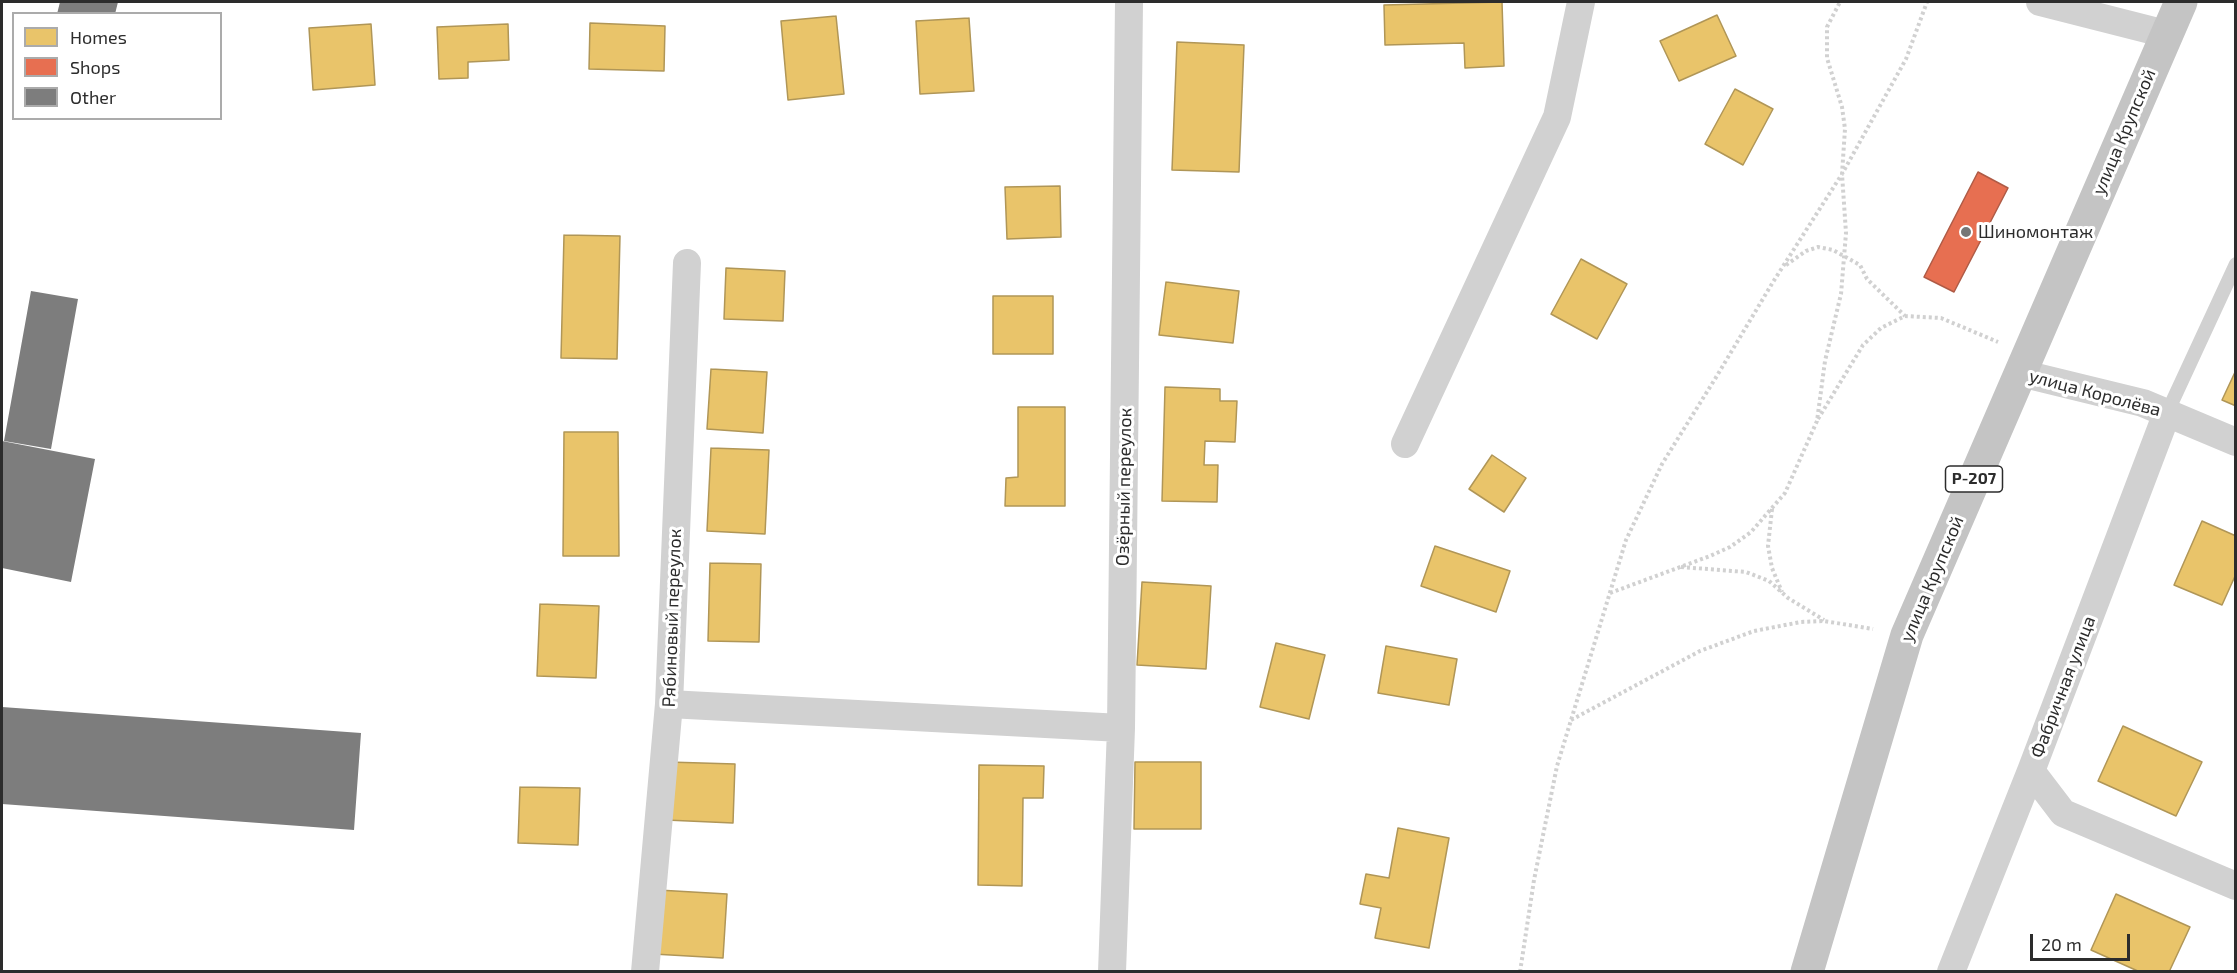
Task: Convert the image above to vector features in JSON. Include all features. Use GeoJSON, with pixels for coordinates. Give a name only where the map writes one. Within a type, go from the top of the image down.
{"type":"FeatureCollection","features":[{"type":"Feature","properties":{"kind":"main road","name":"улица Крупской"},"geometry":{"type":"LineString","coordinates":[[1807,972],[1907,635],[2181,2]]}},
{"type":"Feature","properties":{"kind":"street","name":"Озёрный переулок"},"geometry":{"type":"LineString","coordinates":[[1112,972],[1121,728],[1129,2]]}},
{"type":"Feature","properties":{"kind":"street"},"geometry":{"type":"LineString","coordinates":[[1405,444],[1557,117],[1581,2]]}},
{"type":"Feature","properties":{"kind":"street"},"geometry":{"type":"LineString","coordinates":[[2040,2],[2166,34]]}},
{"type":"Feature","properties":{"kind":"street","name":"Рябиновый переулок"},"geometry":{"type":"LineString","coordinates":[[645,972],[669,704],[687,263]]}},
{"type":"Feature","properties":{"kind":"street","name":"улица Королёва"},"geometry":{"type":"LineString","coordinates":[[2025,364],[2143,403],[2235,442]]}},
{"type":"Feature","properties":{"kind":"street","name":"Фабричная улица"},"geometry":{"type":"LineString","coordinates":[[2167,413],[2031,771],[2063,813],[2235,886]]}},
{"type":"Feature","properties":{"kind":"street"},"geometry":{"type":"LineString","coordinates":[[669,704],[1121,728]]}},
{"type":"Feature","properties":{"kind":"street"},"geometry":{"type":"LineString","coordinates":[[1951,972],[2031,771]]}},
{"type":"Feature","properties":{"kind":"lane"},"geometry":{"type":"LineString","coordinates":[[2167,413],[2235,264]]}},
{"type":"Feature","properties":{"kind":"path"},"geometry":{"type":"LineString","coordinates":[[1817,421],[1826,361],[1841,294],[1846,233],[1842,174],[1845,129],[1842,107],[1827,58],[1827,27],[1840,2]]}},
{"type":"Feature","properties":{"kind":"path"},"geometry":{"type":"LineString","coordinates":[[1520,972],[1536,868],[1557,766],[1626,540],[1662,464],[1842,174],[1906,59],[1927,2]]}},
{"type":"Feature","properties":{"kind":"path"},"geometry":{"type":"LineString","coordinates":[[1783,267],[1806,251],[1818,247],[1833,250],[1860,265],[1867,279],[1905,316]]}},
{"type":"Feature","properties":{"kind":"path"},"geometry":{"type":"LineString","coordinates":[[1610,593],[1730,547],[1751,532],[1785,493],[1817,421],[1863,345],[1881,328],[1905,316],[1941,318],[2025,364]]}},
{"type":"Feature","properties":{"kind":"path"},"geometry":{"type":"LineString","coordinates":[[1772,508],[1768,546],[1772,568],[1782,593]]}},
{"type":"Feature","properties":{"kind":"path"},"geometry":{"type":"LineString","coordinates":[[1679,567],[1746,572],[1769,581],[1782,593],[1824,621]]}},
{"type":"Feature","properties":{"kind":"path"},"geometry":{"type":"LineString","coordinates":[[1571,720],[1701,651],[1754,632],[1801,622],[1824,621],[1907,635]]}},
{"type":"Feature","properties":{"kind":"building: Homes"},"geometry":{"type":"Polygon","coordinates":[[[1502,2],[1504,66],[1465,68],[1464,43],[1385,45],[1384,5],[1502,2]]]}},
{"type":"Feature","properties":{"kind":"building: Homes"},"geometry":{"type":"Polygon","coordinates":[[[1717,15],[1736,56],[1679,81],[1660,41],[1717,15]]]}},
{"type":"Feature","properties":{"kind":"building: Homes"},"geometry":{"type":"Polygon","coordinates":[[[836,16],[844,94],[788,100],[781,21],[836,16]]]}},
{"type":"Feature","properties":{"kind":"building: Homes"},"geometry":{"type":"Polygon","coordinates":[[[969,18],[974,91],[920,94],[916,21],[969,18]]]}},
{"type":"Feature","properties":{"kind":"building: Homes"},"geometry":{"type":"Polygon","coordinates":[[[590,23],[665,26],[664,71],[589,69],[590,23]]]}},
{"type":"Feature","properties":{"kind":"building: Homes"},"geometry":{"type":"Polygon","coordinates":[[[371,24],[375,85],[313,90],[309,28],[371,24]]]}},
{"type":"Feature","properties":{"kind":"building: Homes"},"geometry":{"type":"Polygon","coordinates":[[[508,24],[509,60],[468,62],[468,78],[439,79],[437,27],[508,24]]]}},
{"type":"Feature","properties":{"kind":"building: Homes"},"geometry":{"type":"Polygon","coordinates":[[[1177,42],[1244,45],[1239,172],[1172,170],[1177,42]]]}},
{"type":"Feature","properties":{"kind":"building: Homes"},"geometry":{"type":"Polygon","coordinates":[[[1735,89],[1773,109],[1743,165],[1705,144],[1735,89]]]}},
{"type":"Feature","properties":{"kind":"building: Homes"},"geometry":{"type":"Polygon","coordinates":[[[1060,186],[1061,237],[1007,239],[1005,187],[1060,186]]]}},
{"type":"Feature","properties":{"kind":"building: Homes"},"geometry":{"type":"Polygon","coordinates":[[[564,235],[620,236],[617,359],[561,358],[564,235]]]}},
{"type":"Feature","properties":{"kind":"building: Homes"},"geometry":{"type":"Polygon","coordinates":[[[1581,259],[1627,284],[1597,339],[1551,314],[1581,259]]]}},
{"type":"Feature","properties":{"kind":"building: Homes"},"geometry":{"type":"Polygon","coordinates":[[[726,268],[785,271],[783,321],[724,319],[726,268]]]}},
{"type":"Feature","properties":{"kind":"building: Homes"},"geometry":{"type":"Polygon","coordinates":[[[1166,282],[1239,291],[1233,343],[1159,335],[1166,282]]]}},
{"type":"Feature","properties":{"kind":"building: Homes"},"geometry":{"type":"Polygon","coordinates":[[[993,296],[1053,296],[1053,354],[993,354],[993,296]]]}},
{"type":"Feature","properties":{"kind":"building: Homes"},"geometry":{"type":"Polygon","coordinates":[[[711,369],[767,372],[763,433],[707,429],[711,369]]]}},
{"type":"Feature","properties":{"kind":"building: Homes"},"geometry":{"type":"Polygon","coordinates":[[[2236,370],[2236,406],[2222,400],[2236,370]]]}},
{"type":"Feature","properties":{"kind":"building: Homes"},"geometry":{"type":"Polygon","coordinates":[[[1165,387],[1220,389],[1220,401],[1237,401],[1235,442],[1205,441],[1204,465],[1218,465],[1217,502],[1162,501],[1165,387]]]}},
{"type":"Feature","properties":{"kind":"building: Homes"},"geometry":{"type":"Polygon","coordinates":[[[1018,407],[1065,407],[1065,506],[1005,506],[1006,478],[1018,477],[1018,407]]]}},
{"type":"Feature","properties":{"kind":"building: Homes"},"geometry":{"type":"Polygon","coordinates":[[[564,432],[618,432],[619,556],[563,556],[564,432]]]}},
{"type":"Feature","properties":{"kind":"building: Homes"},"geometry":{"type":"Polygon","coordinates":[[[711,448],[769,450],[765,534],[707,531],[711,448]]]}},
{"type":"Feature","properties":{"kind":"building: Homes"},"geometry":{"type":"Polygon","coordinates":[[[1492,455],[1526,478],[1504,512],[1469,489],[1492,455]]]}},
{"type":"Feature","properties":{"kind":"building: Homes"},"geometry":{"type":"Polygon","coordinates":[[[2202,521],[2236,536],[2236,574],[2222,605],[2174,585],[2202,521]]]}},
{"type":"Feature","properties":{"kind":"building: Homes"},"geometry":{"type":"Polygon","coordinates":[[[1435,546],[1510,571],[1496,612],[1421,586],[1435,546]]]}},
{"type":"Feature","properties":{"kind":"building: Homes"},"geometry":{"type":"Polygon","coordinates":[[[710,563],[761,564],[759,642],[708,641],[710,563]]]}},
{"type":"Feature","properties":{"kind":"building: Homes"},"geometry":{"type":"Polygon","coordinates":[[[1142,582],[1211,586],[1206,669],[1137,665],[1142,582]]]}},
{"type":"Feature","properties":{"kind":"building: Homes"},"geometry":{"type":"Polygon","coordinates":[[[540,604],[599,606],[596,678],[537,676],[540,604]]]}},
{"type":"Feature","properties":{"kind":"building: Homes"},"geometry":{"type":"Polygon","coordinates":[[[1276,643],[1325,655],[1309,719],[1260,707],[1276,643]]]}},
{"type":"Feature","properties":{"kind":"building: Homes"},"geometry":{"type":"Polygon","coordinates":[[[1386,646],[1457,659],[1449,705],[1378,693],[1386,646]]]}},
{"type":"Feature","properties":{"kind":"building: Homes"},"geometry":{"type":"Polygon","coordinates":[[[2123,726],[2202,762],[2176,816],[2098,781],[2123,726]]]}},
{"type":"Feature","properties":{"kind":"building: Homes"},"geometry":{"type":"Polygon","coordinates":[[[668,762],[735,764],[733,823],[666,820],[668,762]]]}},
{"type":"Feature","properties":{"kind":"building: Homes"},"geometry":{"type":"Polygon","coordinates":[[[1135,762],[1201,762],[1201,829],[1134,829],[1135,762]]]}},
{"type":"Feature","properties":{"kind":"building: Homes"},"geometry":{"type":"Polygon","coordinates":[[[979,765],[1044,766],[1043,798],[1023,798],[1022,886],[978,885],[979,765]]]}},
{"type":"Feature","properties":{"kind":"building: Homes"},"geometry":{"type":"Polygon","coordinates":[[[520,787],[580,788],[578,845],[518,843],[520,787]]]}},
{"type":"Feature","properties":{"kind":"building: Homes"},"geometry":{"type":"Polygon","coordinates":[[[1398,828],[1449,838],[1429,948],[1375,938],[1381,908],[1360,904],[1366,874],[1389,878],[1398,828]]]}},
{"type":"Feature","properties":{"kind":"building: Homes"},"geometry":{"type":"Polygon","coordinates":[[[658,890],[727,894],[723,958],[653,954],[658,890]]]}},
{"type":"Feature","properties":{"kind":"building: Homes"},"geometry":{"type":"Polygon","coordinates":[[[2116,894],[2190,927],[2169,972],[2140,972],[2091,950],[2116,894]]]}},
{"type":"Feature","properties":{"kind":"building: Shops"},"geometry":{"type":"Polygon","coordinates":[[[1978,172],[2008,188],[1954,292],[1924,277],[1978,172]]]}},
{"type":"Feature","properties":{"kind":"building: Other"},"geometry":{"type":"Polygon","coordinates":[[[60,2],[118,2],[116,12],[58,12],[60,2]]]}},
{"type":"Feature","properties":{"kind":"building: Other"},"geometry":{"type":"Polygon","coordinates":[[[31,291],[78,299],[51,449],[4,441],[31,291]]]}},
{"type":"Feature","properties":{"kind":"building: Other"},"geometry":{"type":"Polygon","coordinates":[[[2,441],[95,459],[71,582],[2,568],[2,441]]]}},
{"type":"Feature","properties":{"kind":"building: Other"},"geometry":{"type":"Polygon","coordinates":[[[2,707],[361,733],[354,830],[2,804],[2,707]]]}},
{"type":"Feature","properties":{"kind":"place","name":"Шиномонтаж"},"geometry":{"type":"Point","coordinates":[1966,232]}}]}
